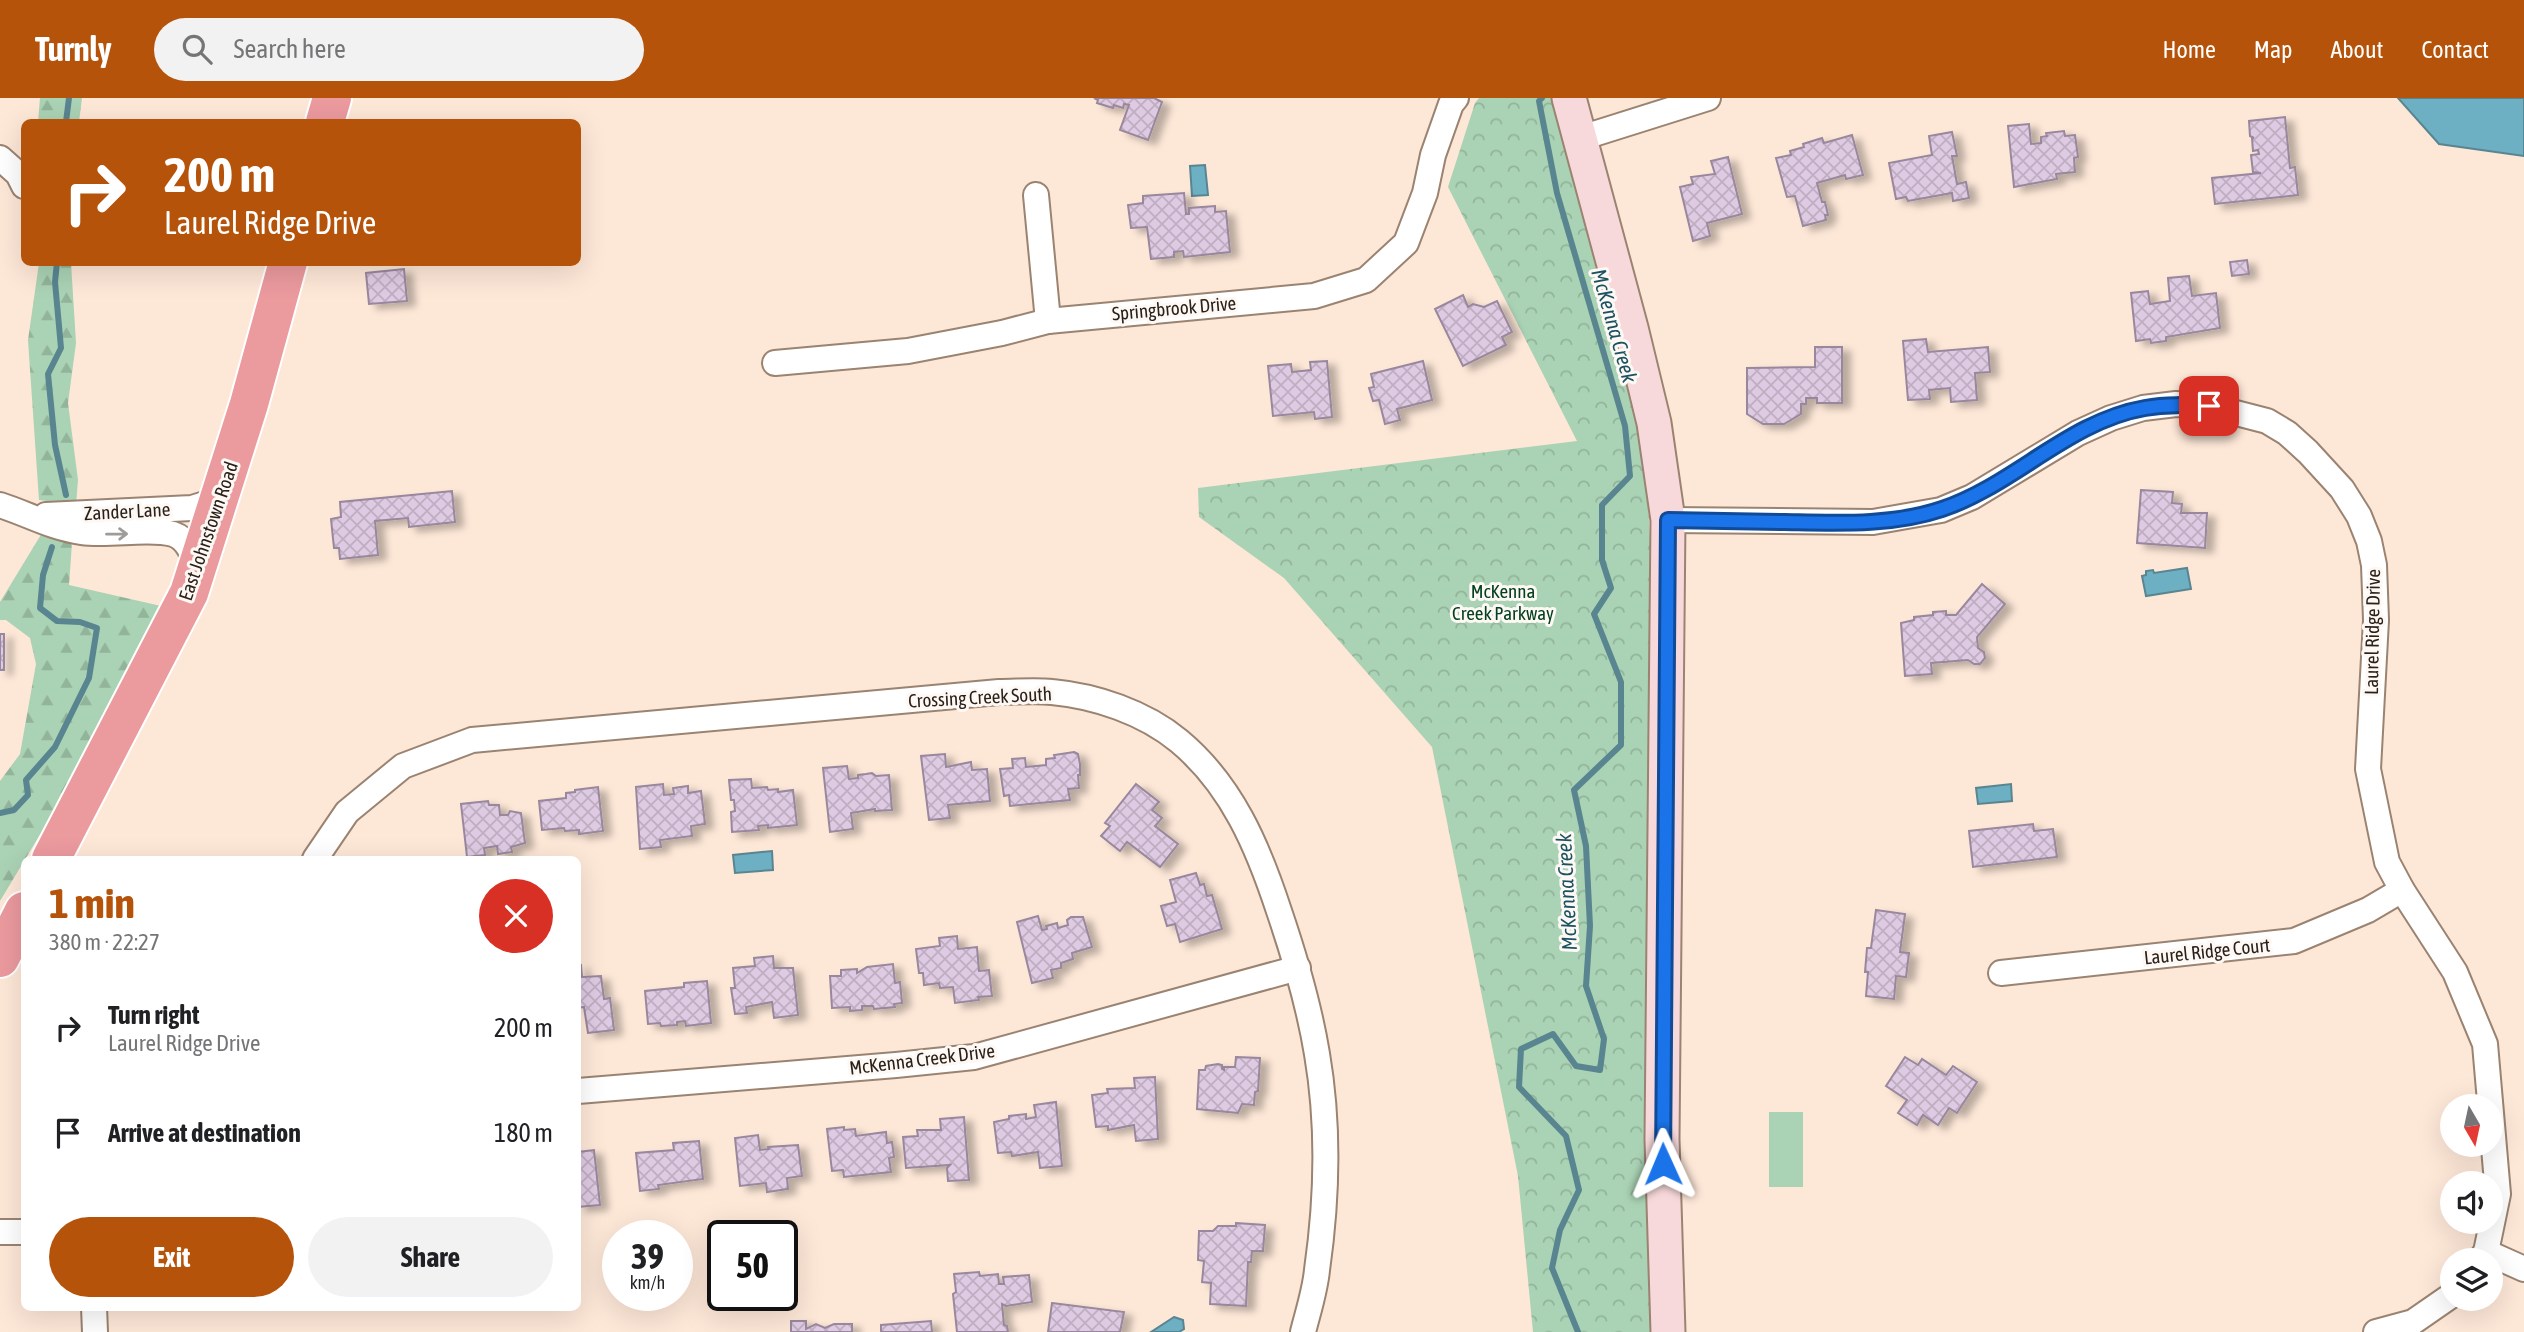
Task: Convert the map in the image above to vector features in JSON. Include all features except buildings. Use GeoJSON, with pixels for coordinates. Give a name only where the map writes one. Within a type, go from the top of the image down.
{"type":"FeatureCollection","features":[{"type":"Feature","properties":{"kind":"highway"},"geometry":{"type":"LineString","coordinates":[[327,119],[332,98]]}},
{"type":"Feature","properties":{"kind":"highway","name":"East Johnstown Road"},"geometry":{"type":"LineString","coordinates":[[53,856],[189,593],[249,404],[287,266]]}},
{"type":"Feature","properties":{"kind":"highway"},"geometry":{"type":"LineString","coordinates":[[0,958],[21,917]]}},
{"type":"Feature","properties":{"kind":"main road"},"geometry":{"type":"LineString","coordinates":[[1570,99],[1632,328],[1654,424],[1668,520],[1662,1126],[1668,1332]]}},
{"type":"Feature","properties":{"kind":"street","name":"Springbrook Drive"},"geometry":{"type":"LineString","coordinates":[[775,363],[908,352],[1048,321],[1314,296],[1366,280],[1406,243],[1425,193],[1433,155],[1451,104],[1456,98]]}},
{"type":"Feature","properties":{"kind":"street"},"geometry":{"type":"LineString","coordinates":[[1581,138],[1709,98]]}},
{"type":"Feature","properties":{"kind":"street"},"geometry":{"type":"LineString","coordinates":[[0,158],[21,180]]}},
{"type":"Feature","properties":{"kind":"street"},"geometry":{"type":"LineString","coordinates":[[1036,195],[1048,321]]}},
{"type":"Feature","properties":{"kind":"street","name":"Laurel Ridge Drive"},"geometry":{"type":"LineString","coordinates":[[1668,520],[1873,522],[1941,510],[1972,497],[2078,433],[2111,418],[2143,408],[2176,404],[2209,406],[2267,421],[2287,433],[2342,489],[2359,516],[2369,541],[2376,578],[2376,620],[2368,769],[2387,862],[2455,972],[2485,1044],[2498,1194],[2485,1248]]}},
{"type":"Feature","properties":{"kind":"street","name":"Zander Lane"},"geometry":{"type":"LineString","coordinates":[[28,514],[60,515],[192,508],[208,503],[222,494]]}},
{"type":"Feature","properties":{"kind":"street","name":"Zander Lane"},"geometry":{"type":"LineString","coordinates":[[0,505],[28,514],[43,523],[80,532],[110,535],[153,532],[175,535],[190,547],[197,568]]}},
{"type":"Feature","properties":{"kind":"street","name":"Crossing Creek South"},"geometry":{"type":"LineString","coordinates":[[317,856],[347,812],[403,766],[472,740],[999,692],[1050,691],[1094,698],[1146,720],[1178,740],[1214,775],[1239,812],[1266,871],[1298,968],[1317,1055],[1324,1129],[1324,1196],[1317,1272],[1303,1332]]}},
{"type":"Feature","properties":{"kind":"street","name":"Laurel Ridge Court"},"geometry":{"type":"LineString","coordinates":[[2001,973],[2294,941],[2368,910],[2402,890]]}},
{"type":"Feature","properties":{"kind":"street","name":"McKenna Creek Drive"},"geometry":{"type":"LineString","coordinates":[[581,1091],[974,1056],[1298,968]]}},
{"type":"Feature","properties":{"kind":"street"},"geometry":{"type":"LineString","coordinates":[[0,1232],[21,1232]]}},
{"type":"Feature","properties":{"kind":"street"},"geometry":{"type":"LineString","coordinates":[[2503,1262],[2524,1269]]}},
{"type":"Feature","properties":{"kind":"street"},"geometry":{"type":"LineString","coordinates":[[2376,1332],[2413,1322],[2440,1303]]}},
{"type":"Feature","properties":{"kind":"street"},"geometry":{"type":"LineString","coordinates":[[94,1311],[95,1332]]}},
{"type":"Feature","properties":{"kind":"green space"},"geometry":{"type":"Polygon","coordinates":[[[40,98],[82,98],[79,119],[38,119],[40,98]]]}},
{"type":"Feature","properties":{"kind":"green space","name":"McKenna Creek Parkway"},"geometry":{"type":"Polygon","coordinates":[[[1479,98],[1556,98],[1645,444],[1654,620],[1658,1332],[1533,1332],[1518,1176],[1432,747],[1284,578],[1199,517],[1198,488],[1577,441],[1448,187],[1475,103],[1479,98]]]}},
{"type":"Feature","properties":{"kind":"green space"},"geometry":{"type":"Polygon","coordinates":[[[39,266],[71,266],[76,343],[68,403],[78,480],[76,505],[39,500],[28,340],[39,266]]]}},
{"type":"Feature","properties":{"kind":"green space"},"geometry":{"type":"Polygon","coordinates":[[[42,533],[72,543],[69,585],[161,606],[88,755],[27,856],[21,856],[21,866],[0,901],[0,781],[20,754],[36,664],[30,638],[6,620],[0,620],[0,602],[42,533]]]}},
{"type":"Feature","properties":{"kind":"green space"},"geometry":{"type":"Polygon","coordinates":[[[1769,1112],[1803,1112],[1803,1187],[1769,1187],[1769,1112]]]}},
{"type":"Feature","properties":{"kind":"water"},"geometry":{"type":"Polygon","coordinates":[[[2398,98],[2524,98],[2524,156],[2439,144],[2398,98]]]}},
{"type":"Feature","properties":{"kind":"water"},"geometry":{"type":"Polygon","coordinates":[[[1205,165],[1208,195],[1192,196],[1190,166],[1205,165]]]}},
{"type":"Feature","properties":{"kind":"water"},"geometry":{"type":"Polygon","coordinates":[[[2187,568],[2191,589],[2146,596],[2142,576],[2146,575],[2146,571],[2153,570],[2154,573],[2187,568]]]}},
{"type":"Feature","properties":{"kind":"water"},"geometry":{"type":"Polygon","coordinates":[[[2011,784],[2012,801],[1978,804],[1976,788],[2011,784]]]}},
{"type":"Feature","properties":{"kind":"water"},"geometry":{"type":"Polygon","coordinates":[[[772,851],[773,870],[735,873],[733,855],[772,851]]]}},
{"type":"Feature","properties":{"kind":"water"},"geometry":{"type":"Polygon","coordinates":[[[1174,1317],[1183,1320],[1184,1329],[1179,1332],[1151,1332],[1174,1317]]]}},
{"type":"Feature","properties":{"kind":"waterway"},"geometry":{"type":"LineString","coordinates":[[66,119],[69,98]]}},
{"type":"Feature","properties":{"kind":"waterway","name":"McKenna Creek"},"geometry":{"type":"LineString","coordinates":[[1542,98],[1539,101],[1557,193],[1625,426],[1630,476],[1602,505],[1602,560],[1611,588],[1594,614],[1621,682],[1621,745],[1574,790],[1586,846],[1590,926],[1586,986],[1604,1039],[1600,1070],[1576,1066],[1553,1034],[1521,1049],[1519,1087],[1566,1136],[1579,1190],[1560,1230],[1552,1268],[1578,1332]]}},
{"type":"Feature","properties":{"kind":"waterway"},"geometry":{"type":"LineString","coordinates":[[57,266],[55,282],[61,348],[48,374],[55,445],[66,495]]}},
{"type":"Feature","properties":{"kind":"waterway"},"geometry":{"type":"LineString","coordinates":[[0,813],[14,810],[28,795],[26,780],[55,747],[89,678],[97,628],[80,622],[57,621],[40,608],[43,575],[52,547]]}},
{"type":"Feature","properties":{"kind":"route"},"geometry":{"type":"LineString","coordinates":[[1663,1164],[1668,520],[1835,523],[1909,517],[1941,510],[1972,497],[2078,433],[2111,418],[2143,408],[2176,404],[2209,406]]}}]}
